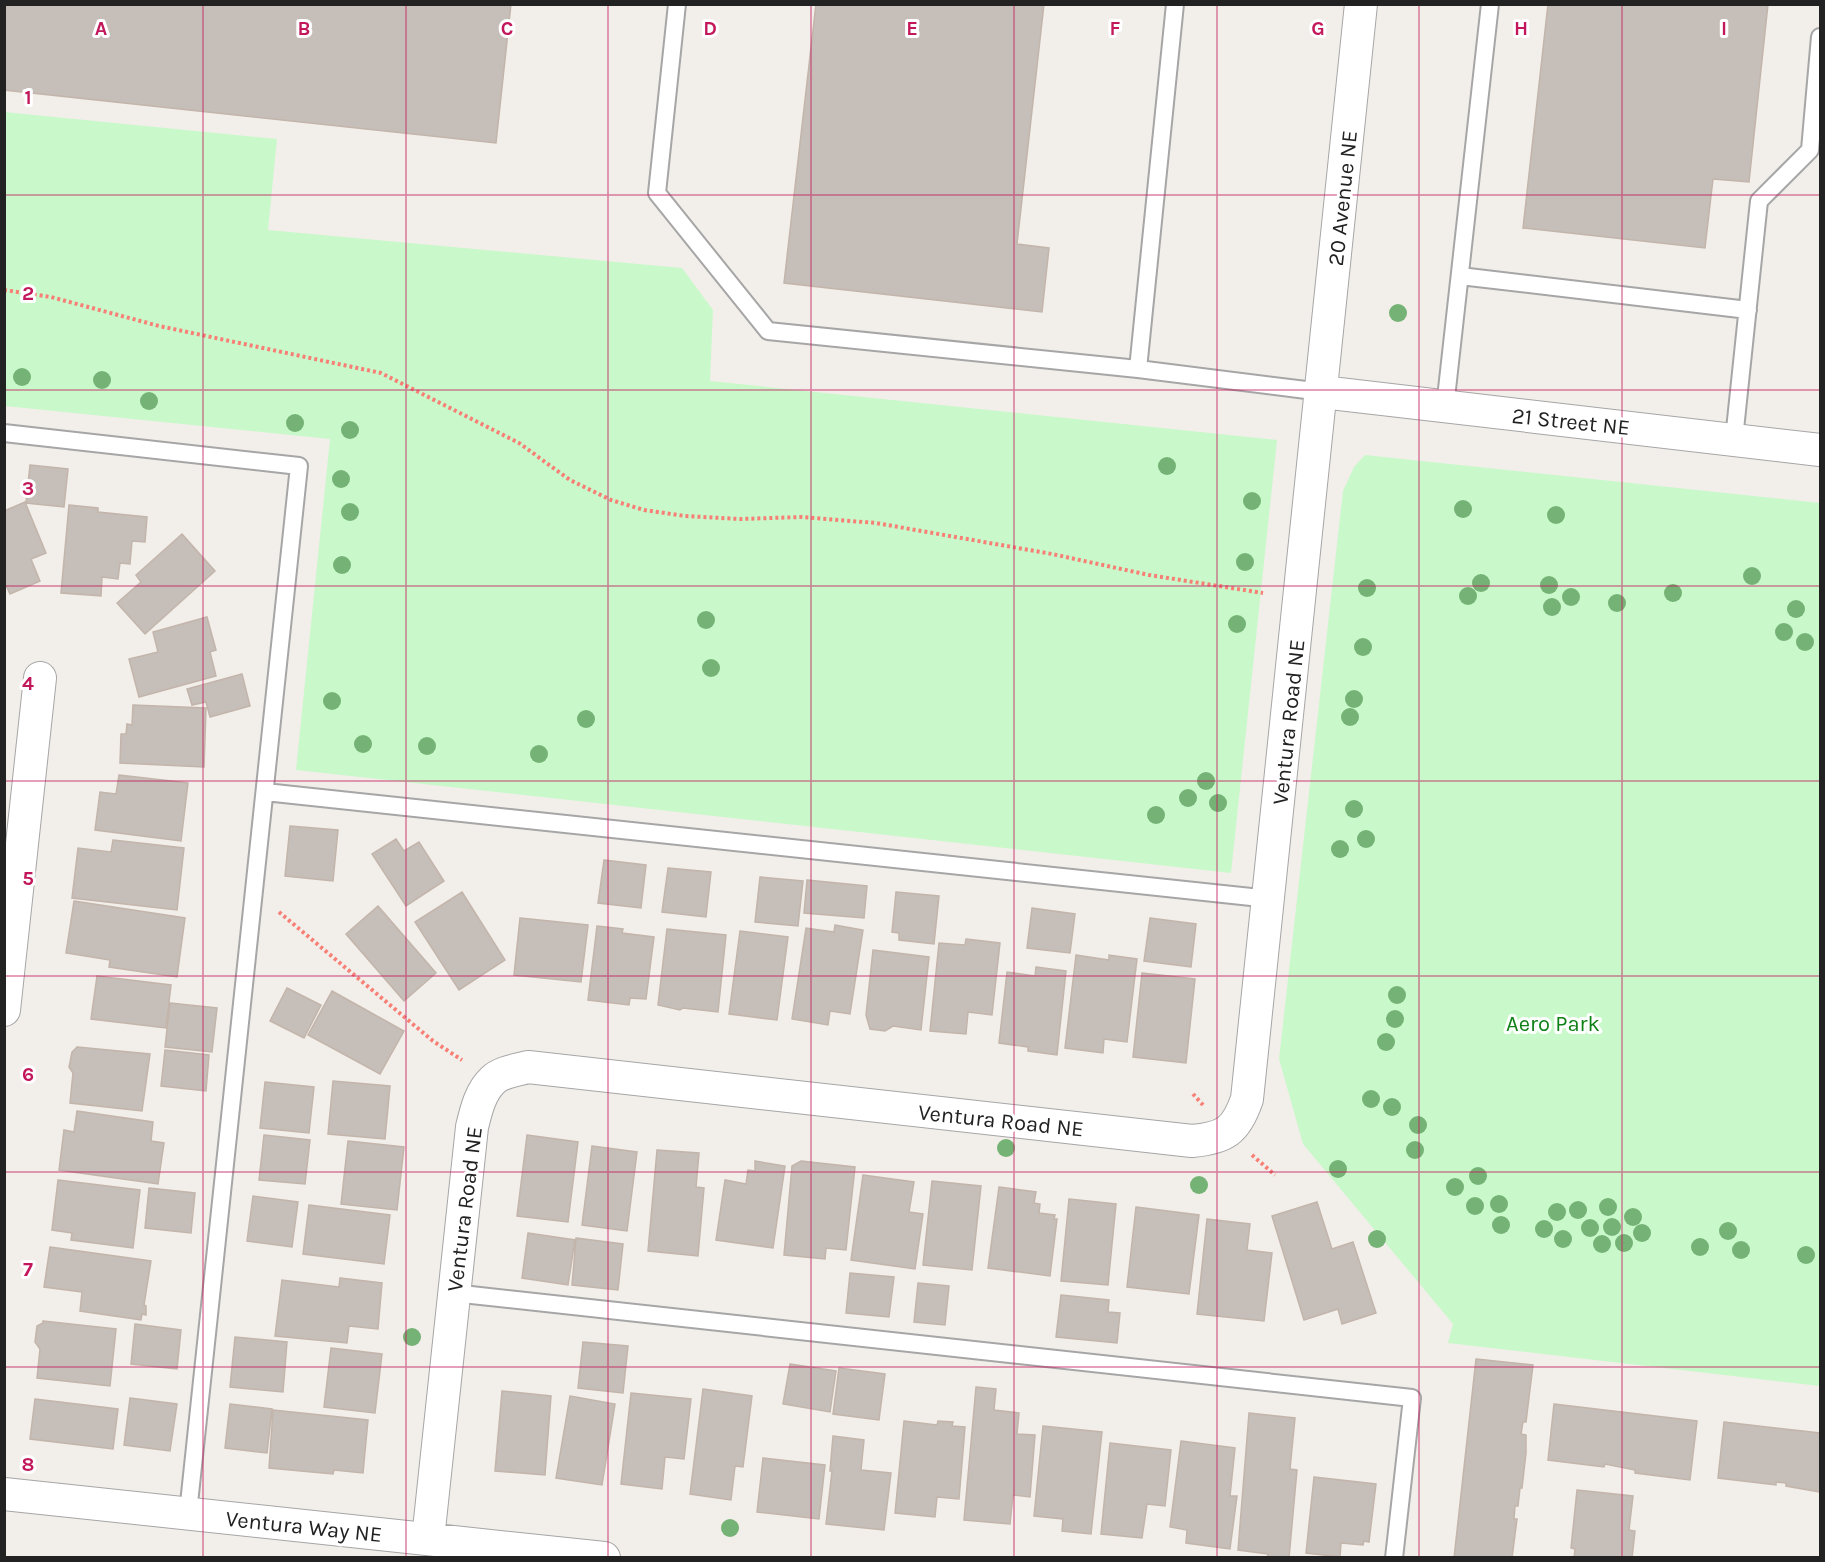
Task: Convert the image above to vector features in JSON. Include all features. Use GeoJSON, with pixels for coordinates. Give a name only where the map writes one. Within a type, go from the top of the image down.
{"type":"FeatureCollection","features":[{"type":"Feature","properties":{"kind":"street","name":"20 Avenue NE"},"geometry":{"type":"LineString","coordinates":[[1322,392],[1361,4]]}},
{"type":"Feature","properties":{"kind":"street","name":"21 Street NE"},"geometry":{"type":"LineString","coordinates":[[1322,392],[1821,450]]}},
{"type":"Feature","properties":{"kind":"street","name":"Ventura Road NE"},"geometry":{"type":"LineString","coordinates":[[428,1539],[472,1127],[478,1103],[493,1080],[528,1067],[1192,1141],[1211,1139],[1228,1133],[1241,1117],[1247,1099],[1270,899],[1322,392]]}},
{"type":"Feature","properties":{"kind":"street"},"geometry":{"type":"LineString","coordinates":[[4,1010],[40,678]]}},
{"type":"Feature","properties":{"kind":"street","name":"Ventura Way NE"},"geometry":{"type":"LineString","coordinates":[[4,1494],[604,1557]]}},
{"type":"Feature","properties":{"kind":"lane"},"geometry":{"type":"LineString","coordinates":[[677,4],[657,193],[768,331],[1138,369],[1322,392]]}},
{"type":"Feature","properties":{"kind":"lane"},"geometry":{"type":"LineString","coordinates":[[1138,369],[1175,4]]}},
{"type":"Feature","properties":{"kind":"lane"},"geometry":{"type":"LineString","coordinates":[[1445,407],[1490,4]]}},
{"type":"Feature","properties":{"kind":"lane"},"geometry":{"type":"LineString","coordinates":[[1734,439],[1759,201],[1810,150],[1821,37]]}},
{"type":"Feature","properties":{"kind":"lane"},"geometry":{"type":"LineString","coordinates":[[1460,276],[1748,310]]}},
{"type":"Feature","properties":{"kind":"lane"},"geometry":{"type":"LineString","coordinates":[[4,433],[299,466],[188,1513]]}},
{"type":"Feature","properties":{"kind":"lane"},"geometry":{"type":"LineString","coordinates":[[266,792],[1270,899]]}},
{"type":"Feature","properties":{"kind":"lane"},"geometry":{"type":"LineString","coordinates":[[453,1293],[1412,1398],[1394,1557]]}},
{"type":"Feature","properties":{"kind":"path"},"geometry":{"type":"LineString","coordinates":[[4,290],[51,297],[159,326],[381,373],[519,443],[570,480],[611,500],[644,510],[685,516],[740,519],[802,517],[876,523],[1052,554],[1149,575],[1264,593]]}},
{"type":"Feature","properties":{"kind":"path"},"geometry":{"type":"LineString","coordinates":[[254,896],[282,914],[433,1041]]}},
{"type":"Feature","properties":{"kind":"green space"},"geometry":{"type":"Polygon","coordinates":[[[4,112],[277,139],[268,230],[682,268],[713,310],[710,381],[1277,440],[1231,873],[296,770],[330,439],[5,406],[4,112]]]}},
{"type":"Feature","properties":{"kind":"green space","name":"Aero Park"},"geometry":{"type":"Polygon","coordinates":[[[1365,455],[1820,503],[1820,1386],[1448,1343],[1453,1324],[1303,1144],[1279,1059],[1343,491],[1354,467],[1365,455]]]}},
{"type":"Feature","properties":{"kind":"building"},"geometry":{"type":"Polygon","coordinates":[[[4,4],[511,4],[496,143],[4,90],[4,4]]]}},
{"type":"Feature","properties":{"kind":"building"},"geometry":{"type":"Polygon","coordinates":[[[816,4],[1044,4],[1017,244],[1049,248],[1042,312],[784,283],[816,4]]]}},
{"type":"Feature","properties":{"kind":"building"},"geometry":{"type":"Polygon","coordinates":[[[1548,4],[1768,4],[1749,182],[1713,179],[1705,248],[1523,228],[1548,4]]]}},
{"type":"Feature","properties":{"kind":"building"},"geometry":{"type":"Polygon","coordinates":[[[30,465],[68,469],[64,507],[26,503],[30,465]]]}},
{"type":"Feature","properties":{"kind":"building"},"geometry":{"type":"Polygon","coordinates":[[[25,502],[46,553],[31,559],[40,581],[10,594],[4,581],[4,511],[25,502]]]}},
{"type":"Feature","properties":{"kind":"building"},"geometry":{"type":"Polygon","coordinates":[[[69,505],[98,508],[98,512],[147,517],[145,542],[132,541],[130,564],[120,563],[118,579],[102,577],[101,596],[61,593],[69,505]]]}},
{"type":"Feature","properties":{"kind":"building"},"geometry":{"type":"Polygon","coordinates":[[[182,534],[215,571],[145,634],[117,603],[141,582],[136,575],[182,534]]]}},
{"type":"Feature","properties":{"kind":"building"},"geometry":{"type":"Polygon","coordinates":[[[207,617],[216,650],[210,652],[216,676],[139,697],[129,659],[158,652],[153,632],[207,617]]]}},
{"type":"Feature","properties":{"kind":"building"},"geometry":{"type":"Polygon","coordinates":[[[242,674],[250,706],[210,717],[206,702],[192,705],[187,689],[242,674]]]}},
{"type":"Feature","properties":{"kind":"building"},"geometry":{"type":"Polygon","coordinates":[[[133,705],[206,708],[204,767],[120,763],[121,734],[126,734],[127,724],[132,725],[133,705]]]}},
{"type":"Feature","properties":{"kind":"building"},"geometry":{"type":"Polygon","coordinates":[[[119,775],[188,783],[181,841],[95,830],[100,792],[116,794],[119,775]]]}},
{"type":"Feature","properties":{"kind":"building"},"geometry":{"type":"Polygon","coordinates":[[[290,826],[338,830],[333,881],[285,876],[290,826]]]}},
{"type":"Feature","properties":{"kind":"building"},"geometry":{"type":"Polygon","coordinates":[[[396,839],[404,851],[419,842],[444,881],[406,906],[372,854],[396,839]]]}},
{"type":"Feature","properties":{"kind":"building"},"geometry":{"type":"Polygon","coordinates":[[[113,840],[184,848],[177,910],[72,898],[78,848],[111,852],[113,840]]]}},
{"type":"Feature","properties":{"kind":"building"},"geometry":{"type":"Polygon","coordinates":[[[604,860],[646,865],[641,908],[598,903],[604,860]]]}},
{"type":"Feature","properties":{"kind":"building"},"geometry":{"type":"Polygon","coordinates":[[[668,868],[711,872],[706,917],[662,912],[668,868]]]}},
{"type":"Feature","properties":{"kind":"building"},"geometry":{"type":"Polygon","coordinates":[[[760,877],[803,881],[798,926],[755,922],[760,877]]]}},
{"type":"Feature","properties":{"kind":"building"},"geometry":{"type":"Polygon","coordinates":[[[807,880],[867,886],[864,918],[804,913],[807,880]]]}},
{"type":"Feature","properties":{"kind":"building"},"geometry":{"type":"Polygon","coordinates":[[[462,892],[505,960],[459,990],[415,922],[462,892]]]}},
{"type":"Feature","properties":{"kind":"building"},"geometry":{"type":"Polygon","coordinates":[[[896,892],[939,896],[934,944],[899,940],[899,933],[892,932],[896,892]]]}},
{"type":"Feature","properties":{"kind":"building"},"geometry":{"type":"Polygon","coordinates":[[[74,901],[185,918],[177,977],[109,967],[110,960],[66,953],[74,901]]]}},
{"type":"Feature","properties":{"kind":"building"},"geometry":{"type":"Polygon","coordinates":[[[378,906],[436,973],[404,1001],[346,934],[378,906]]]}},
{"type":"Feature","properties":{"kind":"building"},"geometry":{"type":"Polygon","coordinates":[[[1032,908],[1075,914],[1070,953],[1027,948],[1032,908]]]}},
{"type":"Feature","properties":{"kind":"building"},"geometry":{"type":"Polygon","coordinates":[[[520,918],[588,925],[581,982],[514,975],[520,918]]]}},
{"type":"Feature","properties":{"kind":"building"},"geometry":{"type":"Polygon","coordinates":[[[1150,918],[1196,924],[1191,967],[1144,961],[1150,918]]]}},
{"type":"Feature","properties":{"kind":"building"},"geometry":{"type":"Polygon","coordinates":[[[835,925],[863,930],[850,1014],[830,1011],[828,1025],[792,1019],[806,928],[834,932],[835,925]]]}},
{"type":"Feature","properties":{"kind":"building"},"geometry":{"type":"Polygon","coordinates":[[[597,926],[623,929],[622,933],[654,937],[646,999],[630,998],[629,1005],[588,1000],[597,926]]]}},
{"type":"Feature","properties":{"kind":"building"},"geometry":{"type":"Polygon","coordinates":[[[667,929],[726,935],[718,1012],[683,1008],[680,1010],[658,1005],[667,929]]]}},
{"type":"Feature","properties":{"kind":"building"},"geometry":{"type":"Polygon","coordinates":[[[740,931],[788,937],[777,1020],[729,1014],[740,931]]]}},
{"type":"Feature","properties":{"kind":"building"},"geometry":{"type":"Polygon","coordinates":[[[966,939],[1000,943],[992,1015],[968,1012],[966,1034],[930,1031],[939,943],[965,945],[966,939]]]}},
{"type":"Feature","properties":{"kind":"building"},"geometry":{"type":"Polygon","coordinates":[[[873,950],[929,957],[921,1030],[893,1026],[885,1031],[870,1029],[866,1015],[873,950]]]}},
{"type":"Feature","properties":{"kind":"building"},"geometry":{"type":"Polygon","coordinates":[[[1076,955],[1109,960],[1109,955],[1137,959],[1127,1042],[1104,1039],[1103,1053],[1065,1048],[1076,955]]]}},
{"type":"Feature","properties":{"kind":"building"},"geometry":{"type":"Polygon","coordinates":[[[1036,967],[1066,971],[1057,1055],[1028,1051],[1028,1047],[999,1043],[1007,972],[1035,976],[1036,967]]]}},
{"type":"Feature","properties":{"kind":"building"},"geometry":{"type":"Polygon","coordinates":[[[1142,973],[1195,979],[1186,1063],[1133,1057],[1142,973]]]}},
{"type":"Feature","properties":{"kind":"building"},"geometry":{"type":"Polygon","coordinates":[[[97,976],[171,985],[166,1028],[91,1019],[97,976]]]}},
{"type":"Feature","properties":{"kind":"building"},"geometry":{"type":"Polygon","coordinates":[[[287,988],[321,1005],[304,1038],[270,1021],[287,988]]]}},
{"type":"Feature","properties":{"kind":"building"},"geometry":{"type":"Polygon","coordinates":[[[332,991],[404,1031],[380,1074],[308,1035],[332,991]]]}},
{"type":"Feature","properties":{"kind":"building"},"geometry":{"type":"Polygon","coordinates":[[[170,1003],[217,1008],[212,1052],[165,1047],[170,1003]]]}},
{"type":"Feature","properties":{"kind":"building"},"geometry":{"type":"Polygon","coordinates":[[[77,1047],[150,1054],[142,1111],[70,1103],[73,1073],[69,1067],[72,1052],[77,1047]]]}},
{"type":"Feature","properties":{"kind":"building"},"geometry":{"type":"Polygon","coordinates":[[[165,1050],[209,1055],[206,1091],[161,1086],[165,1050]]]}},
{"type":"Feature","properties":{"kind":"building"},"geometry":{"type":"Polygon","coordinates":[[[333,1081],[390,1086],[385,1139],[328,1134],[333,1081]]]}},
{"type":"Feature","properties":{"kind":"building"},"geometry":{"type":"Polygon","coordinates":[[[265,1082],[314,1087],[309,1133],[260,1128],[265,1082]]]}},
{"type":"Feature","properties":{"kind":"building"},"geometry":{"type":"Polygon","coordinates":[[[77,1111],[153,1122],[151,1141],[164,1143],[158,1184],[59,1170],[64,1130],[74,1132],[77,1111]]]}},
{"type":"Feature","properties":{"kind":"building"},"geometry":{"type":"Polygon","coordinates":[[[264,1135],[310,1140],[305,1184],[259,1180],[264,1135]]]}},
{"type":"Feature","properties":{"kind":"building"},"geometry":{"type":"Polygon","coordinates":[[[527,1135],[578,1142],[568,1222],[517,1216],[527,1135]]]}},
{"type":"Feature","properties":{"kind":"building"},"geometry":{"type":"Polygon","coordinates":[[[348,1141],[404,1147],[397,1210],[341,1204],[348,1141]]]}},
{"type":"Feature","properties":{"kind":"building"},"geometry":{"type":"Polygon","coordinates":[[[592,1146],[637,1152],[627,1231],[582,1225],[592,1146]]]}},
{"type":"Feature","properties":{"kind":"building"},"geometry":{"type":"Polygon","coordinates":[[[657,1150],[699,1153],[696,1187],[704,1188],[698,1256],[648,1251],[657,1150]]]}},
{"type":"Feature","properties":{"kind":"building"},"geometry":{"type":"Polygon","coordinates":[[[755,1161],[785,1166],[773,1248],[716,1240],[725,1180],[746,1184],[748,1170],[755,1171],[755,1161]]]}},
{"type":"Feature","properties":{"kind":"building"},"geometry":{"type":"Polygon","coordinates":[[[801,1161],[855,1167],[846,1250],[826,1248],[825,1259],[784,1255],[792,1166],[801,1161]]]}},
{"type":"Feature","properties":{"kind":"building"},"geometry":{"type":"Polygon","coordinates":[[[863,1175],[914,1182],[909,1212],[923,1214],[915,1269],[851,1260],[863,1175]]]}},
{"type":"Feature","properties":{"kind":"building"},"geometry":{"type":"Polygon","coordinates":[[[58,1180],[140,1190],[133,1248],[71,1240],[72,1233],[52,1230],[58,1180]]]}},
{"type":"Feature","properties":{"kind":"building"},"geometry":{"type":"Polygon","coordinates":[[[932,1181],[981,1186],[972,1270],[923,1265],[932,1181]]]}},
{"type":"Feature","properties":{"kind":"building"},"geometry":{"type":"Polygon","coordinates":[[[999,1187],[1036,1192],[1034,1203],[1040,1204],[1039,1213],[1055,1215],[1054,1219],[1057,1219],[1050,1276],[988,1268],[999,1187]]]}},
{"type":"Feature","properties":{"kind":"building"},"geometry":{"type":"Polygon","coordinates":[[[149,1188],[195,1193],[191,1233],[145,1228],[149,1188]]]}},
{"type":"Feature","properties":{"kind":"building"},"geometry":{"type":"Polygon","coordinates":[[[253,1196],[298,1202],[292,1247],[247,1241],[253,1196]]]}},
{"type":"Feature","properties":{"kind":"building"},"geometry":{"type":"Polygon","coordinates":[[[1069,1199],[1116,1204],[1108,1285],[1061,1281],[1069,1199]]]}},
{"type":"Feature","properties":{"kind":"building"},"geometry":{"type":"Polygon","coordinates":[[[1317,1202],[1332,1249],[1353,1242],[1376,1313],[1342,1324],[1338,1309],[1304,1320],[1272,1216],[1317,1202]]]}},
{"type":"Feature","properties":{"kind":"building"},"geometry":{"type":"Polygon","coordinates":[[[309,1205],[390,1215],[384,1264],[303,1254],[309,1205]]]}},
{"type":"Feature","properties":{"kind":"building"},"geometry":{"type":"Polygon","coordinates":[[[1136,1207],[1199,1215],[1189,1294],[1127,1287],[1136,1207]]]}},
{"type":"Feature","properties":{"kind":"building"},"geometry":{"type":"Polygon","coordinates":[[[1207,1219],[1250,1224],[1247,1250],[1272,1253],[1264,1321],[1197,1314],[1207,1219]]]}},
{"type":"Feature","properties":{"kind":"building"},"geometry":{"type":"Polygon","coordinates":[[[528,1233],[575,1240],[568,1285],[522,1278],[528,1233]]]}},
{"type":"Feature","properties":{"kind":"building"},"geometry":{"type":"Polygon","coordinates":[[[576,1238],[623,1244],[618,1290],[572,1285],[576,1238]]]}},
{"type":"Feature","properties":{"kind":"building"},"geometry":{"type":"Polygon","coordinates":[[[50,1247],[151,1261],[144,1305],[146,1315],[142,1314],[141,1320],[80,1311],[82,1292],[44,1287],[50,1247]]]}},
{"type":"Feature","properties":{"kind":"building"},"geometry":{"type":"Polygon","coordinates":[[[850,1273],[894,1277],[889,1317],[846,1313],[850,1273]]]}},
{"type":"Feature","properties":{"kind":"building"},"geometry":{"type":"Polygon","coordinates":[[[340,1278],[382,1283],[378,1329],[349,1326],[347,1343],[275,1336],[282,1280],[339,1287],[340,1278]]]}},
{"type":"Feature","properties":{"kind":"building"},"geometry":{"type":"Polygon","coordinates":[[[918,1283],[949,1286],[945,1325],[914,1322],[918,1283]]]}},
{"type":"Feature","properties":{"kind":"building"},"geometry":{"type":"Polygon","coordinates":[[[1061,1295],[1109,1300],[1108,1312],[1120,1313],[1117,1343],[1056,1337],[1061,1295]]]}},
{"type":"Feature","properties":{"kind":"building"},"geometry":{"type":"Polygon","coordinates":[[[43,1321],[116,1329],[110,1386],[37,1378],[40,1349],[35,1342],[37,1326],[43,1321]]]}},
{"type":"Feature","properties":{"kind":"building"},"geometry":{"type":"Polygon","coordinates":[[[135,1324],[181,1330],[177,1369],[131,1364],[135,1324]]]}},
{"type":"Feature","properties":{"kind":"building"},"geometry":{"type":"Polygon","coordinates":[[[235,1337],[287,1342],[283,1392],[230,1387],[235,1337]]]}},
{"type":"Feature","properties":{"kind":"building"},"geometry":{"type":"Polygon","coordinates":[[[583,1342],[628,1346],[623,1393],[578,1388],[583,1342]]]}},
{"type":"Feature","properties":{"kind":"building"},"geometry":{"type":"Polygon","coordinates":[[[331,1348],[382,1354],[375,1413],[324,1407],[331,1348]]]}},
{"type":"Feature","properties":{"kind":"building"},"geometry":{"type":"Polygon","coordinates":[[[1476,1359],[1533,1365],[1526,1422],[1523,1422],[1521,1434],[1526,1435],[1526,1453],[1522,1488],[1520,1488],[1518,1506],[1515,1506],[1514,1519],[1517,1519],[1512,1558],[1454,1558],[1476,1359]]]}},
{"type":"Feature","properties":{"kind":"building"},"geometry":{"type":"Polygon","coordinates":[[[790,1364],[836,1371],[830,1412],[783,1404],[790,1364]]]}},
{"type":"Feature","properties":{"kind":"building"},"geometry":{"type":"Polygon","coordinates":[[[839,1368],[885,1374],[879,1420],[833,1414],[839,1368]]]}},
{"type":"Feature","properties":{"kind":"building"},"geometry":{"type":"Polygon","coordinates":[[[976,1387],[996,1389],[994,1410],[1019,1413],[1017,1434],[1035,1435],[1030,1497],[1013,1495],[1010,1524],[964,1520],[976,1387]]]}},
{"type":"Feature","properties":{"kind":"building"},"geometry":{"type":"Polygon","coordinates":[[[703,1389],[752,1396],[743,1467],[735,1466],[731,1500],[690,1494],[703,1389]]]}},
{"type":"Feature","properties":{"kind":"building"},"geometry":{"type":"Polygon","coordinates":[[[502,1391],[551,1396],[545,1475],[495,1471],[502,1391]]]}},
{"type":"Feature","properties":{"kind":"building"},"geometry":{"type":"Polygon","coordinates":[[[631,1393],[691,1399],[684,1459],[665,1457],[662,1489],[621,1484],[631,1393]]]}},
{"type":"Feature","properties":{"kind":"building"},"geometry":{"type":"Polygon","coordinates":[[[570,1396],[615,1404],[602,1485],[556,1478],[570,1396]]]}},
{"type":"Feature","properties":{"kind":"building"},"geometry":{"type":"Polygon","coordinates":[[[130,1398],[177,1404],[170,1451],[124,1445],[130,1398]]]}},
{"type":"Feature","properties":{"kind":"building"},"geometry":{"type":"Polygon","coordinates":[[[35,1399],[118,1409],[113,1449],[30,1439],[35,1399]]]}},
{"type":"Feature","properties":{"kind":"building"},"geometry":{"type":"Polygon","coordinates":[[[230,1404],[272,1409],[267,1453],[225,1448],[230,1404]]]}},
{"type":"Feature","properties":{"kind":"building"},"geometry":{"type":"Polygon","coordinates":[[[1554,1404],[1697,1421],[1690,1480],[1635,1473],[1635,1470],[1605,1464],[1604,1467],[1548,1460],[1554,1404]]]}},
{"type":"Feature","properties":{"kind":"building"},"geometry":{"type":"Polygon","coordinates":[[[273,1410],[368,1420],[363,1473],[334,1470],[333,1474],[269,1468],[273,1410]]]}},
{"type":"Feature","properties":{"kind":"building"},"geometry":{"type":"Polygon","coordinates":[[[1249,1413],[1295,1418],[1290,1469],[1297,1470],[1289,1558],[1267,1558],[1268,1554],[1238,1550],[1249,1413]]]}},
{"type":"Feature","properties":{"kind":"building"},"geometry":{"type":"Polygon","coordinates":[[[904,1421],[937,1425],[938,1421],[953,1422],[952,1426],[965,1427],[959,1499],[937,1497],[935,1517],[895,1513],[904,1421]]]}},
{"type":"Feature","properties":{"kind":"building"},"geometry":{"type":"Polygon","coordinates":[[[1724,1422],[1820,1433],[1820,1492],[1786,1486],[1786,1483],[1776,1482],[1776,1485],[1718,1478],[1724,1422]]]}},
{"type":"Feature","properties":{"kind":"building"},"geometry":{"type":"Polygon","coordinates":[[[1043,1426],[1102,1432],[1091,1534],[1062,1531],[1063,1519],[1034,1516],[1043,1426]]]}},
{"type":"Feature","properties":{"kind":"building"},"geometry":{"type":"Polygon","coordinates":[[[833,1436],[864,1440],[861,1470],[891,1473],[884,1530],[826,1524],[833,1436]]]}},
{"type":"Feature","properties":{"kind":"building"},"geometry":{"type":"Polygon","coordinates":[[[1181,1441],[1235,1448],[1230,1496],[1237,1496],[1230,1549],[1186,1543],[1187,1530],[1170,1527],[1181,1441]]]}},
{"type":"Feature","properties":{"kind":"building"},"geometry":{"type":"Polygon","coordinates":[[[1110,1443],[1171,1450],[1165,1506],[1147,1504],[1142,1538],[1101,1534],[1110,1443]]]}},
{"type":"Feature","properties":{"kind":"building"},"geometry":{"type":"Polygon","coordinates":[[[763,1458],[825,1465],[819,1519],[757,1512],[763,1458]]]}},
{"type":"Feature","properties":{"kind":"building"},"geometry":{"type":"Polygon","coordinates":[[[1314,1477],[1376,1484],[1369,1542],[1364,1541],[1363,1545],[1341,1543],[1340,1557],[1306,1553],[1314,1477]]]}},
{"type":"Feature","properties":{"kind":"building"},"geometry":{"type":"Polygon","coordinates":[[[1577,1490],[1633,1496],[1629,1530],[1635,1531],[1632,1558],[1574,1558],[1575,1549],[1571,1548],[1577,1490]]]}}]}
